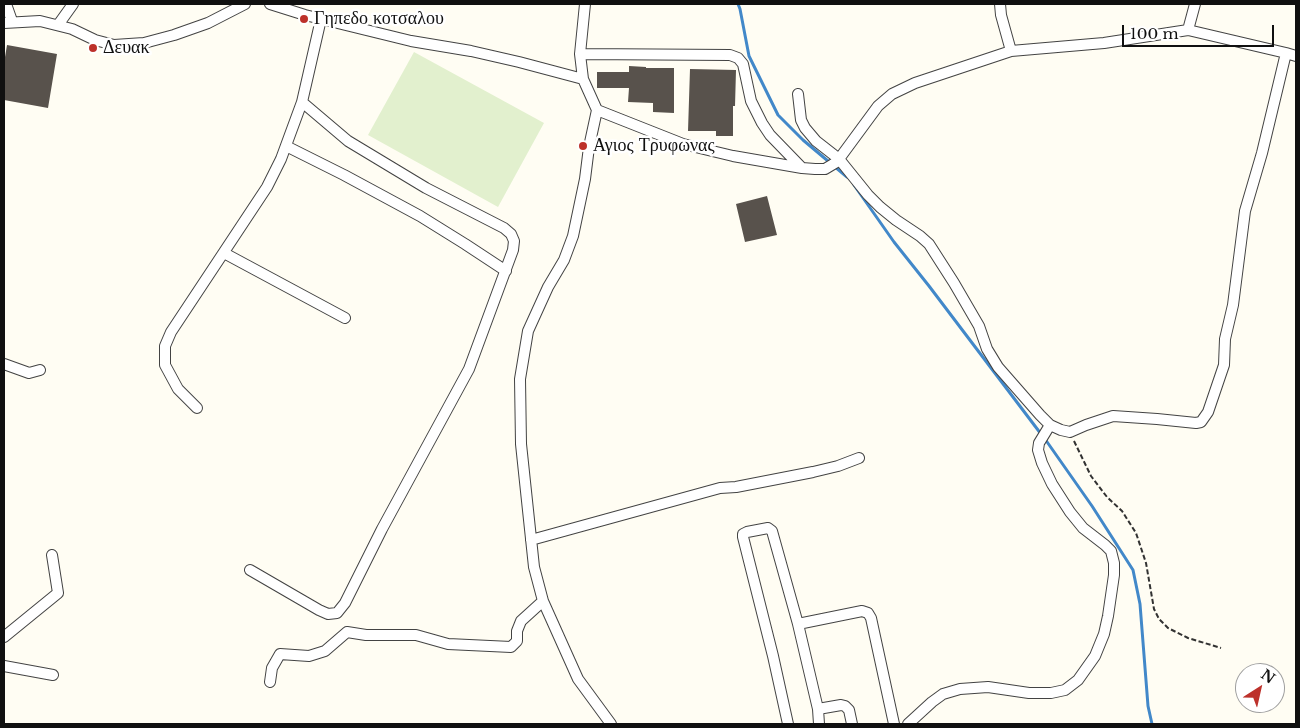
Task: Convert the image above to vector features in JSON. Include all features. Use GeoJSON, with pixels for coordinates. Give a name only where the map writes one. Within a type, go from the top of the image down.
{"type":"FeatureCollection","features":[{"type":"Feature","properties":{"kind":"street"},"geometry":{"type":"LineString","coordinates":[[6,4],[8,22],[40,21],[72,29],[95,40],[114,45],[144,42],[174,35],[208,23],[245,4]]}},
{"type":"Feature","properties":{"kind":"street"},"geometry":{"type":"LineString","coordinates":[[58,25],[72,4]]}},
{"type":"Feature","properties":{"kind":"street"},"geometry":{"type":"LineString","coordinates":[[270,4],[321,19],[411,41],[471,51],[583,79]]}},
{"type":"Feature","properties":{"kind":"street"},"geometry":{"type":"LineString","coordinates":[[585,4],[580,54],[583,79],[596,110],[585,179],[573,236],[564,260],[548,287],[528,331],[520,379],[521,444],[534,567],[543,601],[578,679],[611,724]]}},
{"type":"Feature","properties":{"kind":"street"},"geometry":{"type":"LineString","coordinates":[[1000,4],[1001,15],[1011,51]]}},
{"type":"Feature","properties":{"kind":"street"},"geometry":{"type":"LineString","coordinates":[[1188,30],[1192,7]]}},
{"type":"Feature","properties":{"kind":"street"},"geometry":{"type":"LineString","coordinates":[[197,408],[178,389],[165,365],[165,346],[171,332],[267,187],[281,159],[302,102],[321,19]]}},
{"type":"Feature","properties":{"kind":"street"},"geometry":{"type":"LineString","coordinates":[[596,110],[683,144],[733,156],[802,168],[825,169],[837,161],[878,106],[892,94],[914,83],[1011,51],[1104,43],[1188,30],[1291,54],[1245,211],[1226,339],[1224,365],[1205,418],[1201,422],[1196,423],[1113,416],[1070,432],[1047,428]]}},
{"type":"Feature","properties":{"kind":"street"},"geometry":{"type":"LineString","coordinates":[[580,54],[730,55],[738,58],[743,64],[751,101],[762,123],[770,135],[802,168]]}},
{"type":"Feature","properties":{"kind":"street"},"geometry":{"type":"LineString","coordinates":[[798,94],[801,120],[816,141],[880,207],[929,244],[979,326],[987,349],[998,367],[1040,415],[1047,428]]}},
{"type":"Feature","properties":{"kind":"street"},"geometry":{"type":"LineString","coordinates":[[250,570],[328,614],[337,612],[345,604],[382,529],[469,369],[506,271],[514,241],[511,234],[504,228],[426,188],[348,140],[302,102]]}},
{"type":"Feature","properties":{"kind":"street"},"geometry":{"type":"LineString","coordinates":[[286,146],[420,216],[506,271]]}},
{"type":"Feature","properties":{"kind":"street"},"geometry":{"type":"LineString","coordinates":[[224,252],[345,318]]}},
{"type":"Feature","properties":{"kind":"street"},"geometry":{"type":"LineString","coordinates":[[4,364],[29,373],[40,370]]}},
{"type":"Feature","properties":{"kind":"street"},"geometry":{"type":"LineString","coordinates":[[908,724],[932,702],[944,694],[960,689],[988,687],[1029,693],[1051,693],[1065,690],[1085,673],[1095,656],[1104,634],[1108,616],[1114,563],[1111,551],[1083,528],[1052,484],[1038,450],[1039,443],[1047,428]]}},
{"type":"Feature","properties":{"kind":"street"},"geometry":{"type":"LineString","coordinates":[[531,540],[720,488],[736,487],[813,472],[838,466],[859,458]]}},
{"type":"Feature","properties":{"kind":"street"},"geometry":{"type":"LineString","coordinates":[[788,724],[743,537],[743,534],[768,528],[772,531],[798,624],[818,710],[819,724]]}},
{"type":"Feature","properties":{"kind":"street"},"geometry":{"type":"LineString","coordinates":[[4,637],[58,593],[52,555]]}},
{"type":"Feature","properties":{"kind":"street"},"geometry":{"type":"LineString","coordinates":[[270,682],[272,668],[280,654],[309,656],[325,651],[347,632],[366,635],[416,634],[448,644],[511,647],[517,640],[517,631],[521,621],[543,601]]}},
{"type":"Feature","properties":{"kind":"street"},"geometry":{"type":"LineString","coordinates":[[798,624],[862,611],[868,612],[871,618],[894,724]]}},
{"type":"Feature","properties":{"kind":"street"},"geometry":{"type":"LineString","coordinates":[[4,666],[53,675]]}},
{"type":"Feature","properties":{"kind":"street"},"geometry":{"type":"LineString","coordinates":[[818,710],[841,704],[850,710],[852,724]]}},
{"type":"Feature","properties":{"kind":"path"},"geometry":{"type":"LineString","coordinates":[[1070,432],[1091,476],[1107,497],[1122,511],[1136,532],[1146,563],[1154,609],[1159,619],[1168,628],[1188,638],[1221,648]]}},
{"type":"Feature","properties":{"kind":"green space"},"geometry":{"type":"Polygon","coordinates":[[[414,52],[544,123],[498,207],[368,135],[414,52]]]}},
{"type":"Feature","properties":{"kind":"building"},"geometry":{"type":"Polygon","coordinates":[[[7,45],[57,54],[48,108],[4,100],[4,57],[7,45]]]}},
{"type":"Feature","properties":{"kind":"building"},"geometry":{"type":"Polygon","coordinates":[[[629,66],[674,68],[674,113],[653,112],[653,103],[628,102],[629,88],[597,88],[597,72],[629,72],[629,66]]]}},
{"type":"Feature","properties":{"kind":"building"},"geometry":{"type":"Polygon","coordinates":[[[690,69],[736,70],[733,136],[716,136],[716,131],[688,131],[690,69]]]}},
{"type":"Feature","properties":{"kind":"building"},"geometry":{"type":"Polygon","coordinates":[[[767,196],[777,235],[745,242],[736,204],[767,196]]]}},
{"type":"Feature","properties":{"kind":"waterway"},"geometry":{"type":"LineString","coordinates":[[738,4],[749,56],[778,115],[803,140],[847,177]]}},
{"type":"Feature","properties":{"kind":"waterway"},"geometry":{"type":"LineString","coordinates":[[854,185],[894,242],[1041,434]]}},
{"type":"Feature","properties":{"kind":"waterway"},"geometry":{"type":"LineString","coordinates":[[1045,439],[1092,506],[1133,570],[1140,604],[1148,706],[1152,724]]}},
{"type":"Feature","properties":{"kind":"place","name":"Γηπεδο κοτσαλου"},"geometry":{"type":"Point","coordinates":[304,19]}},
{"type":"Feature","properties":{"kind":"place","name":"Δευακ"},"geometry":{"type":"Point","coordinates":[93,48]}},
{"type":"Feature","properties":{"kind":"place","name":"Αγιος Τρυφωνας"},"geometry":{"type":"Point","coordinates":[583,146]}}]}
